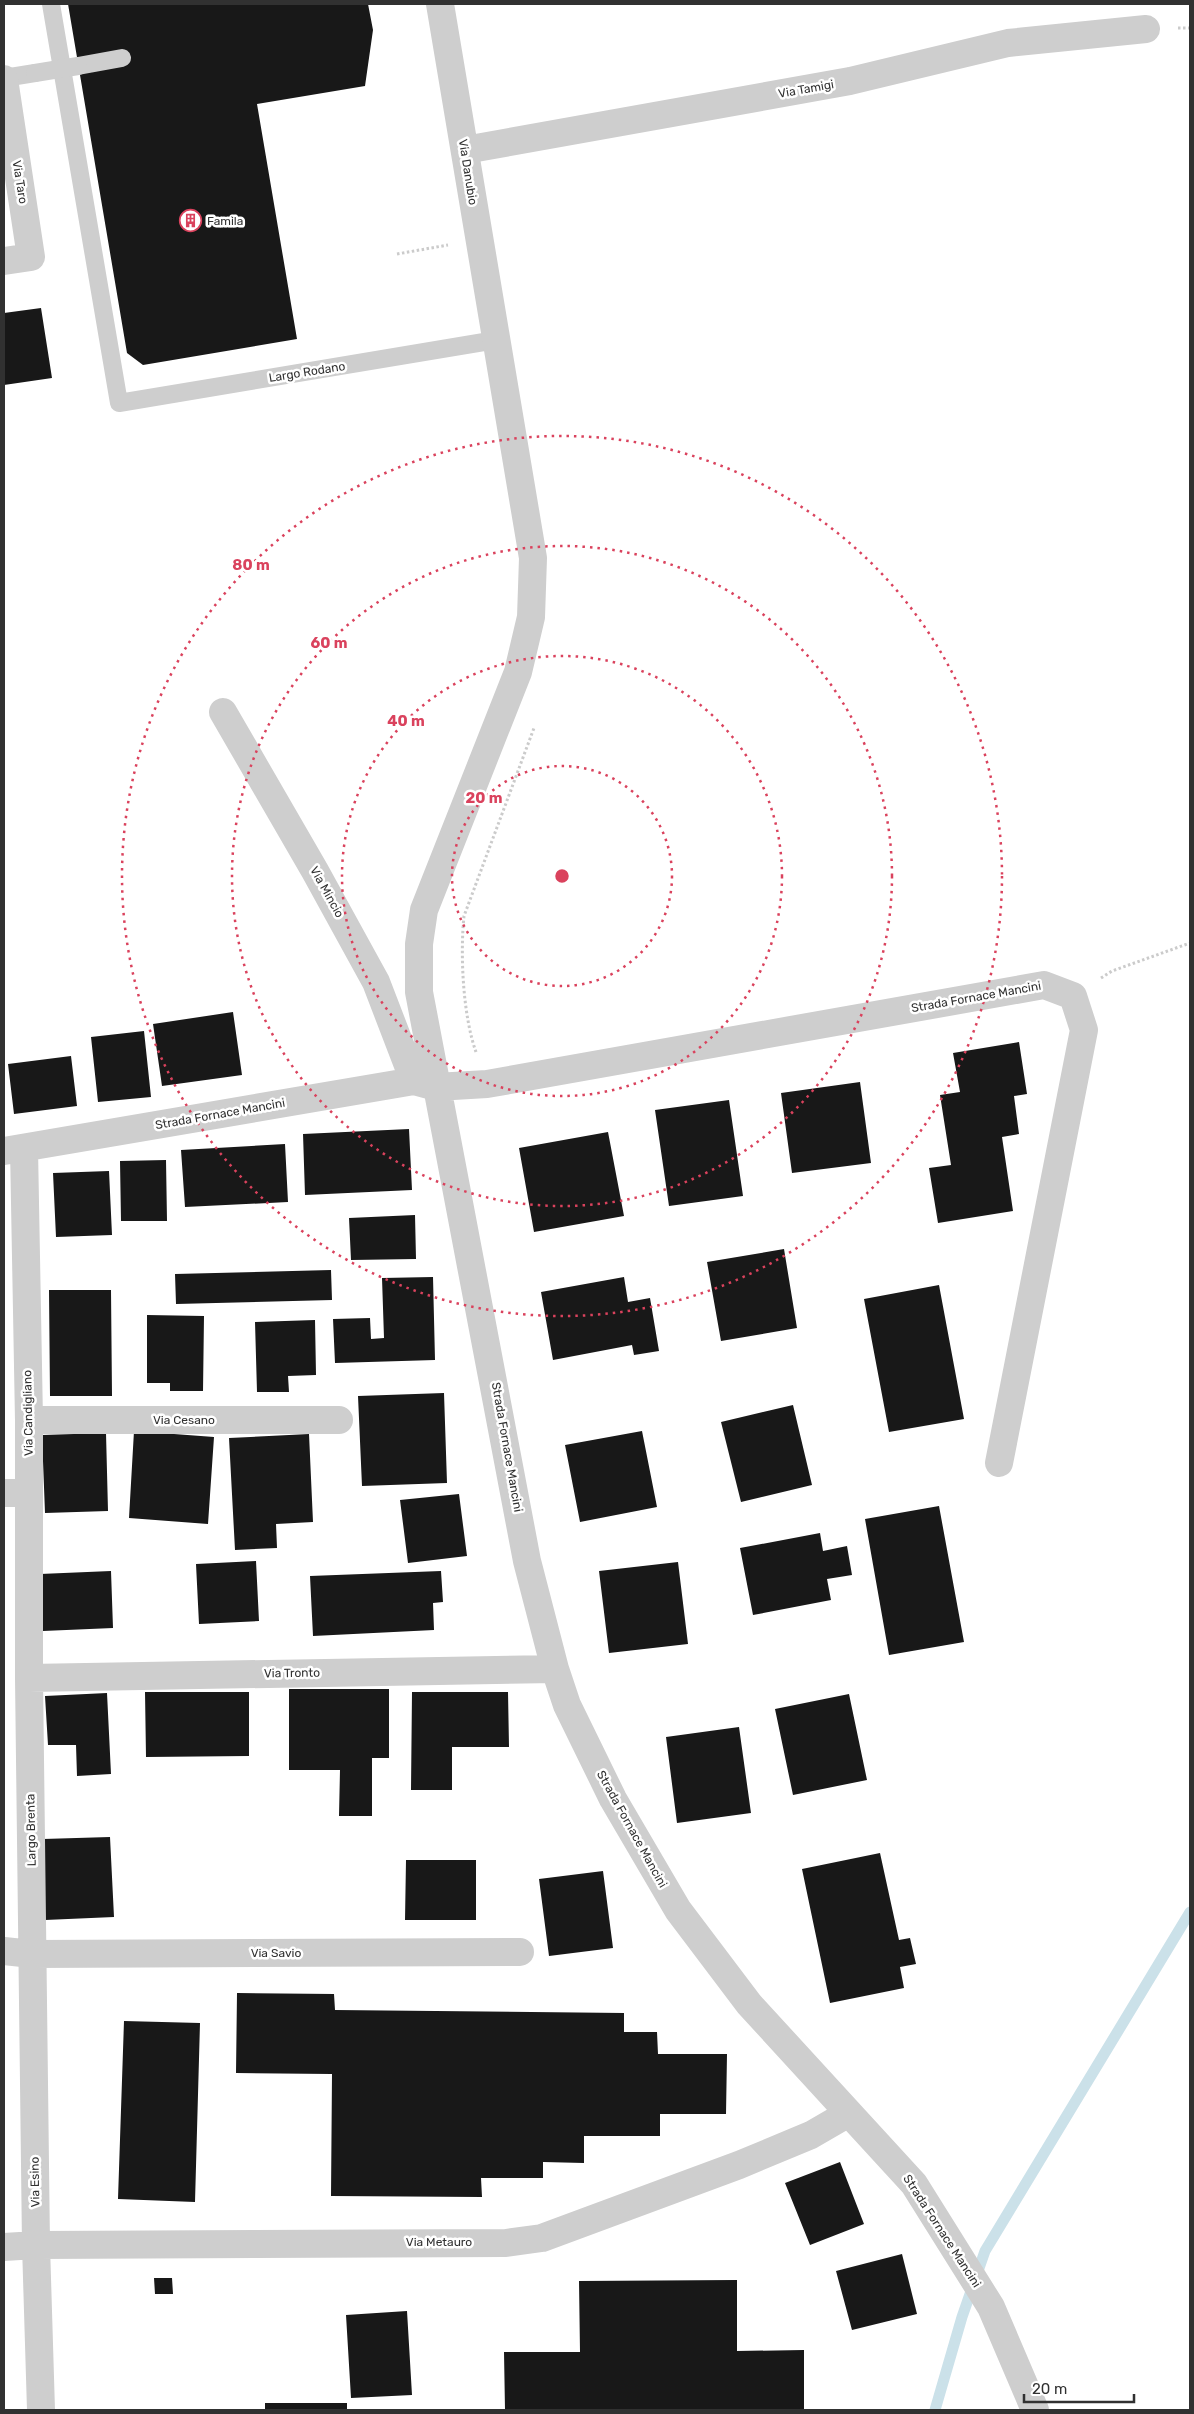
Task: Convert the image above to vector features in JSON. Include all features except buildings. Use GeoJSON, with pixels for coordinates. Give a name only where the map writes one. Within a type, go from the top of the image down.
{"type":"FeatureCollection","features":[{"type":"Feature","properties":{"kind":"street","name":"Via Danubio"},"geometry":{"type":"LineString","coordinates":[[425,1084],[419,944],[424,910],[518,672],[531,617],[533,558],[440,4]]}},
{"type":"Feature","properties":{"kind":"street","name":"Via Tamigi"},"geometry":{"type":"LineString","coordinates":[[465,150],[850,81],[1008,43],[1146,29]]}},
{"type":"Feature","properties":{"kind":"street","name":"Via Taro"},"geometry":{"type":"LineString","coordinates":[[4,79],[32,257],[4,261]]}},
{"type":"Feature","properties":{"kind":"street","name":"Via Mincio"},"geometry":{"type":"LineString","coordinates":[[223,712],[315,870],[376,982],[425,1084]]}},
{"type":"Feature","properties":{"kind":"street","name":"Strada Fornace Mancini"},"geometry":{"type":"LineString","coordinates":[[14,1149],[425,1084],[497,1082],[1044,985],[1073,996]]}},
{"type":"Feature","properties":{"kind":"street"},"geometry":{"type":"LineString","coordinates":[[999,1463],[1084,1030],[1073,996]]}},
{"type":"Feature","properties":{"kind":"street","name":"Strada Fornace Mancini"},"geometry":{"type":"LineString","coordinates":[[425,1084],[502,1416],[527,1561],[555,1669],[567,1705],[612,1799],[678,1910],[749,2004],[914,2184],[991,2307],[1035,2410]]}},
{"type":"Feature","properties":{"kind":"street","name":"Via Candigliano"},"geometry":{"type":"LineString","coordinates":[[14,1149],[29,1420],[16,1493],[29,1678]]}},
{"type":"Feature","properties":{"kind":"street","name":"Via Cesano"},"geometry":{"type":"LineString","coordinates":[[29,1420],[339,1420]]}},
{"type":"Feature","properties":{"kind":"street","name":"Via Tronto"},"geometry":{"type":"LineString","coordinates":[[29,1678],[555,1669]]}},
{"type":"Feature","properties":{"kind":"street","name":"Largo Brenta"},"geometry":{"type":"LineString","coordinates":[[29,1678],[32,1954]]}},
{"type":"Feature","properties":{"kind":"street"},"geometry":{"type":"LineString","coordinates":[[4,1951],[32,1954]]}},
{"type":"Feature","properties":{"kind":"street","name":"Via Savio"},"geometry":{"type":"LineString","coordinates":[[32,1954],[520,1952]]}},
{"type":"Feature","properties":{"kind":"street","name":"Via Esino"},"geometry":{"type":"LineString","coordinates":[[32,1954],[36,2245],[41,2410]]}},
{"type":"Feature","properties":{"kind":"street","name":"Via Metauro"},"geometry":{"type":"LineString","coordinates":[[4,2247],[36,2245],[506,2243],[542,2238],[738,2165],[811,2135],[849,2112]]}},
{"type":"Feature","properties":{"kind":"lane","name":"Largo Rodano"},"geometry":{"type":"LineString","coordinates":[[51,4],[119,403],[496,340]]}},
{"type":"Feature","properties":{"kind":"lane"},"geometry":{"type":"LineString","coordinates":[[4,79],[122,58]]}},
{"type":"Feature","properties":{"kind":"path"},"geometry":{"type":"LineString","coordinates":[[397,254],[454,244]]}},
{"type":"Feature","properties":{"kind":"path"},"geometry":{"type":"LineString","coordinates":[[1073,996],[1112,971],[1190,943]]}},
{"type":"Feature","properties":{"kind":"waterway"},"geometry":{"type":"LineString","coordinates":[[935,2410],[962,2317],[985,2251],[1190,1912]]}},
{"type":"Feature","properties":{"kind":"place","name":"Famila"},"geometry":{"type":"Point","coordinates":[191,221]}}]}
